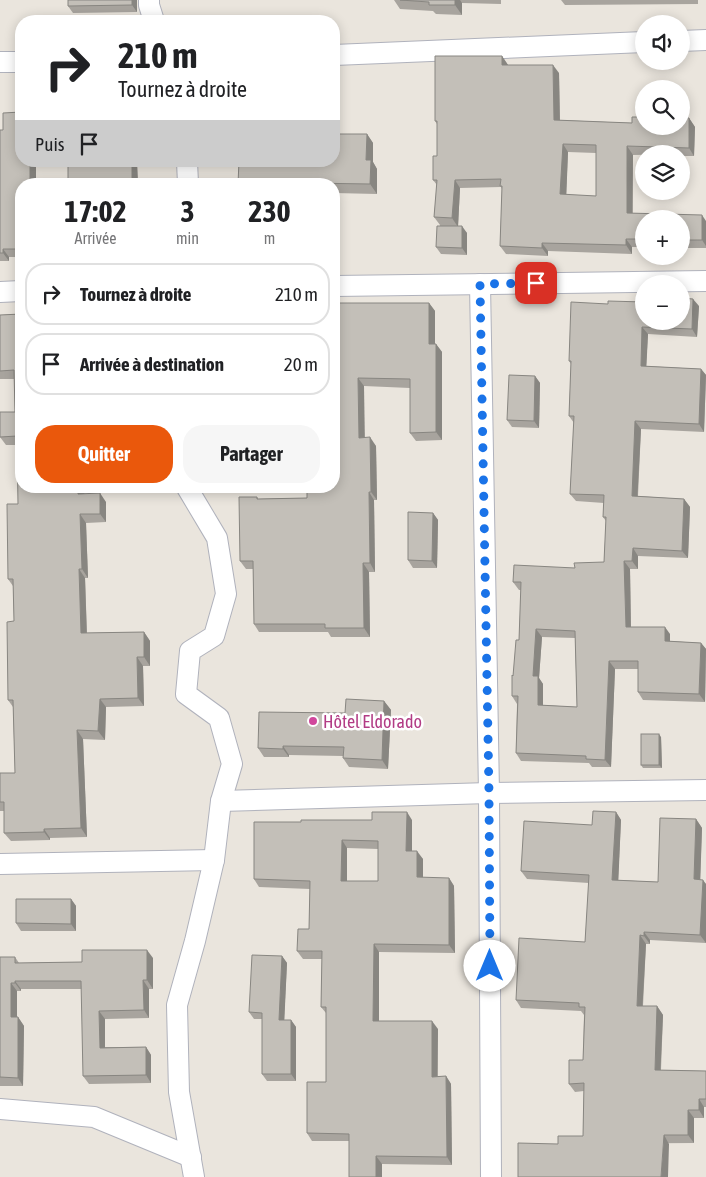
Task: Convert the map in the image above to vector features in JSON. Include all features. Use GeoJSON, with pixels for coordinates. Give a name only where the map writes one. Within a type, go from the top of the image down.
{"type":"FeatureCollection","features":[{"type":"Feature","properties":{"kind":"street"},"geometry":{"type":"LineString","coordinates":[[149,0],[152,15]]}},
{"type":"Feature","properties":{"kind":"street"},"geometry":{"type":"LineString","coordinates":[[690,41],[706,40]]}},
{"type":"Feature","properties":{"kind":"street"},"geometry":{"type":"LineString","coordinates":[[340,55],[635,42]]}},
{"type":"Feature","properties":{"kind":"street"},"geometry":{"type":"LineString","coordinates":[[0,62],[15,62]]}},
{"type":"Feature","properties":{"kind":"street"},"geometry":{"type":"LineString","coordinates":[[340,286],[706,280]]}},
{"type":"Feature","properties":{"kind":"street"},"geometry":{"type":"LineString","coordinates":[[480,284],[489,793],[491,1177]]}},
{"type":"Feature","properties":{"kind":"street"},"geometry":{"type":"LineString","coordinates":[[0,292],[15,291]]}},
{"type":"Feature","properties":{"kind":"street"},"geometry":{"type":"LineString","coordinates":[[190,493],[217,538],[226,594],[214,636],[190,651],[186,694],[219,718],[232,764],[221,801],[214,860],[177,1006],[179,1092],[194,1177]]}},
{"type":"Feature","properties":{"kind":"street"},"geometry":{"type":"LineString","coordinates":[[221,801],[489,793],[706,790]]}},
{"type":"Feature","properties":{"kind":"street"},"geometry":{"type":"LineString","coordinates":[[0,864],[214,860]]}},
{"type":"Feature","properties":{"kind":"street"},"geometry":{"type":"LineString","coordinates":[[0,1109],[94,1117],[191,1157]]}},
{"type":"Feature","properties":{"kind":"building"},"geometry":{"type":"Polygon","coordinates":[[[68,0],[132,0],[132,5],[68,6],[68,0]]]}},
{"type":"Feature","properties":{"kind":"building"},"geometry":{"type":"Polygon","coordinates":[[[400,0],[455,0],[455,5],[429,5],[429,2],[400,0]]]}},
{"type":"Feature","properties":{"kind":"building"},"geometry":{"type":"Polygon","coordinates":[[[435,56],[502,56],[502,65],[553,65],[554,120],[632,123],[632,117],[635,117],[635,135],[689,135],[689,145],[627,146],[627,213],[635,213],[635,239],[626,239],[626,245],[542,243],[542,248],[500,246],[501,179],[455,180],[452,218],[434,217],[437,180],[433,180],[433,156],[437,156],[437,121],[435,121],[435,56]],[[563,144],[560,194],[596,196],[596,145],[563,144]]]}},
{"type":"Feature","properties":{"kind":"building"},"geometry":{"type":"Polygon","coordinates":[[[15,112],[15,167],[30,167],[30,178],[15,178],[15,249],[3,249],[3,253],[0,253],[0,130],[3,130],[3,113],[15,112]]]}},
{"type":"Feature","properties":{"kind":"building"},"geometry":{"type":"Polygon","coordinates":[[[340,134],[367,134],[366,160],[371,160],[370,184],[340,184],[340,178],[238,178],[239,167],[340,167],[340,134]]]}},
{"type":"Feature","properties":{"kind":"building"},"geometry":{"type":"Polygon","coordinates":[[[68,167],[132,167],[132,178],[68,178],[68,167]]]}},
{"type":"Feature","properties":{"kind":"building"},"geometry":{"type":"Polygon","coordinates":[[[690,215],[702,215],[702,240],[690,240],[690,215]]]}},
{"type":"Feature","properties":{"kind":"building"},"geometry":{"type":"Polygon","coordinates":[[[437,226],[462,226],[462,248],[436,247],[437,226]]]}},
{"type":"Feature","properties":{"kind":"building"},"geometry":{"type":"Polygon","coordinates":[[[690,299],[693,299],[692,329],[690,329],[690,299]]]}},
{"type":"Feature","properties":{"kind":"building"},"geometry":{"type":"Polygon","coordinates":[[[608,301],[635,302],[635,330],[642,330],[641,366],[701,369],[699,424],[635,421],[632,496],[684,499],[682,551],[633,548],[632,561],[624,561],[626,627],[665,627],[665,641],[701,643],[699,694],[638,692],[638,661],[609,661],[605,760],[586,759],[586,756],[516,753],[518,696],[512,696],[512,675],[516,640],[519,640],[521,582],[513,582],[514,565],[575,568],[574,563],[604,562],[606,517],[603,517],[604,495],[570,494],[574,416],[569,416],[571,361],[569,361],[571,302],[608,304],[608,301]],[[536,629],[533,676],[538,676],[538,705],[577,707],[575,631],[536,629]]]}},
{"type":"Feature","properties":{"kind":"building"},"geometry":{"type":"Polygon","coordinates":[[[340,303],[429,303],[429,344],[436,344],[436,432],[410,433],[410,379],[358,378],[359,438],[370,437],[370,563],[363,563],[364,628],[325,628],[325,624],[254,624],[253,561],[240,561],[239,497],[257,497],[257,499],[307,498],[307,493],[340,493],[340,303]]]}},
{"type":"Feature","properties":{"kind":"building"},"geometry":{"type":"Polygon","coordinates":[[[15,314],[15,412],[14,370],[0,371],[0,315],[15,314]]]}},
{"type":"Feature","properties":{"kind":"building"},"geometry":{"type":"Polygon","coordinates":[[[509,375],[535,376],[534,421],[507,420],[509,375]]]}},
{"type":"Feature","properties":{"kind":"building"},"geometry":{"type":"Polygon","coordinates":[[[0,412],[15,412],[15,436],[0,437],[0,412]]]}},
{"type":"Feature","properties":{"kind":"building"},"geometry":{"type":"Polygon","coordinates":[[[18,493],[100,493],[100,514],[80,514],[82,569],[79,569],[81,633],[144,632],[144,657],[137,657],[138,698],[100,699],[98,731],[77,730],[81,828],[44,829],[44,832],[4,833],[4,802],[0,802],[0,773],[15,773],[13,700],[8,700],[7,622],[14,621],[13,579],[8,579],[7,504],[18,504],[18,493]]]}},
{"type":"Feature","properties":{"kind":"building"},"geometry":{"type":"Polygon","coordinates":[[[408,512],[433,513],[432,561],[408,560],[408,512]]]}},
{"type":"Feature","properties":{"kind":"building"},"geometry":{"type":"Polygon","coordinates":[[[346,699],[384,701],[382,760],[343,758],[344,747],[283,746],[283,749],[258,748],[259,712],[345,713],[346,699]]]}},
{"type":"Feature","properties":{"kind":"building"},"geometry":{"type":"Polygon","coordinates":[[[641,734],[659,734],[659,765],[641,765],[641,734]]]}},
{"type":"Feature","properties":{"kind":"building"},"geometry":{"type":"Polygon","coordinates":[[[593,811],[616,812],[612,880],[658,882],[660,818],[696,819],[694,879],[703,880],[700,935],[644,932],[644,936],[640,935],[637,1006],[657,1006],[655,1070],[706,1071],[706,1099],[699,1099],[699,1110],[688,1110],[688,1135],[664,1135],[661,1177],[518,1177],[518,1143],[558,1144],[558,1136],[583,1136],[584,1083],[569,1084],[569,1060],[583,1060],[585,1007],[579,1007],[579,1003],[516,1000],[519,938],[585,942],[589,875],[521,871],[524,821],[592,825],[593,811]]]}},
{"type":"Feature","properties":{"kind":"building"},"geometry":{"type":"Polygon","coordinates":[[[372,812],[407,812],[406,851],[417,851],[417,877],[449,878],[449,945],[374,944],[373,1021],[432,1021],[432,1077],[446,1076],[447,1157],[376,1156],[376,1177],[349,1177],[349,1134],[307,1133],[307,1082],[326,1082],[326,1007],[321,1007],[322,951],[297,951],[298,929],[309,929],[310,881],[254,879],[254,822],[372,820],[372,812]],[[342,840],[341,881],[378,881],[378,841],[342,840]]]}},
{"type":"Feature","properties":{"kind":"building"},"geometry":{"type":"Polygon","coordinates":[[[16,899],[71,899],[71,924],[16,923],[16,899]]]}},
{"type":"Feature","properties":{"kind":"building"},"geometry":{"type":"Polygon","coordinates":[[[82,950],[147,950],[147,980],[143,980],[144,1010],[99,1011],[100,1048],[146,1047],[146,1075],[83,1076],[81,981],[15,981],[15,983],[11,983],[11,1017],[18,1017],[18,1078],[0,1077],[0,957],[15,957],[15,963],[82,962],[82,950]]]}},
{"type":"Feature","properties":{"kind":"building"},"geometry":{"type":"Polygon","coordinates":[[[252,955],[282,956],[279,1020],[291,1020],[291,1074],[262,1074],[262,1013],[249,1012],[252,955]]]}},
{"type":"Feature","properties":{"kind":"place","name":"Hôtel Eldorado"},"geometry":{"type":"Point","coordinates":[313,721]}},
{"type":"Feature","properties":{"kind":"route"},"geometry":{"type":"LineString","coordinates":[[490,966],[489,793],[480,284],[536,283]]}}]}
